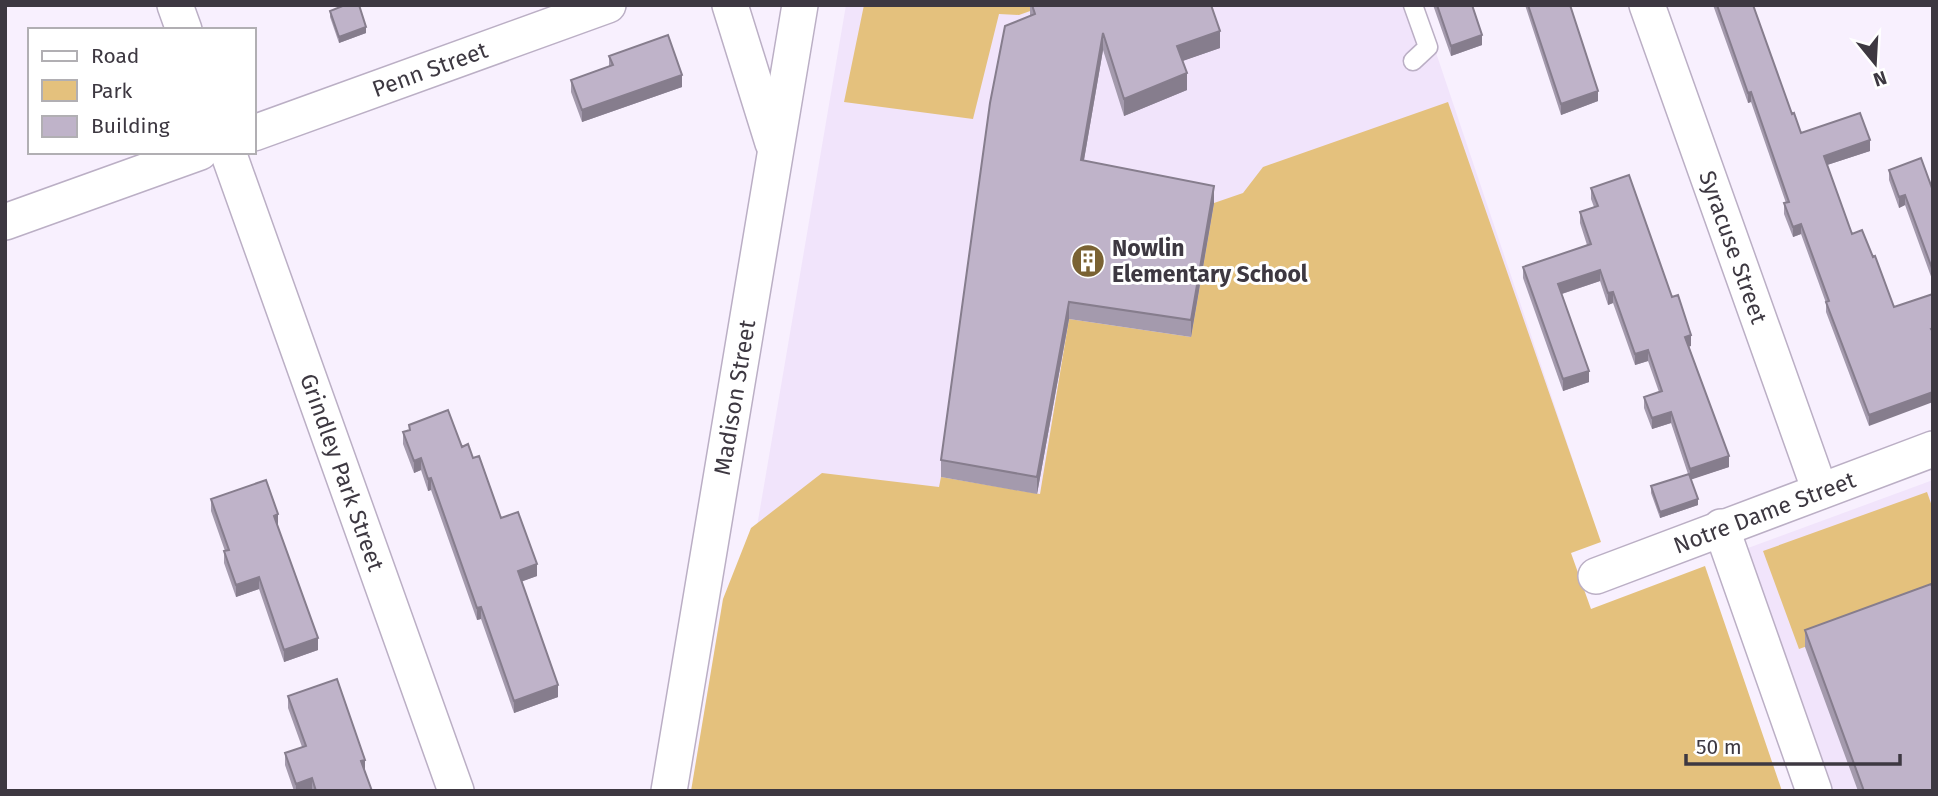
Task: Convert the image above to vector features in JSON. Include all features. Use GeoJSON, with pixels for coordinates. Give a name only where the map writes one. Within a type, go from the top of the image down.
{"type":"FeatureCollection","features":[{"type":"Feature","properties":{"kind":"street"},"geometry":{"type":"LineString","coordinates":[[175,5],[183,28]]}},
{"type":"Feature","properties":{"kind":"street","name":"Penn Street"},"geometry":{"type":"LineString","coordinates":[[256,132],[608,5]]}},
{"type":"Feature","properties":{"kind":"street"},"geometry":{"type":"LineString","coordinates":[[730,5],[776,150]]}},
{"type":"Feature","properties":{"kind":"street","name":"Madison Street"},"geometry":{"type":"LineString","coordinates":[[669,791],[800,5]]}},
{"type":"Feature","properties":{"kind":"street","name":"Syracuse Street"},"geometry":{"type":"LineString","coordinates":[[1647,5],[1820,491]]}},
{"type":"Feature","properties":{"kind":"street"},"geometry":{"type":"LineString","coordinates":[[5,222],[194,154]]}},
{"type":"Feature","properties":{"kind":"street","name":"Grindley Park Street"},"geometry":{"type":"LineString","coordinates":[[229,154],[456,791]]}},
{"type":"Feature","properties":{"kind":"street","name":"Notre Dame Street"},"geometry":{"type":"LineString","coordinates":[[1596,576],[1933,449]]}},
{"type":"Feature","properties":{"kind":"street"},"geometry":{"type":"LineString","coordinates":[[1721,527],[1814,791]]}},
{"type":"Feature","properties":{"kind":"lane"},"geometry":{"type":"LineString","coordinates":[[1413,5],[1428,47],[1413,61]]}},
{"type":"Feature","properties":{"kind":"shaded area"},"geometry":{"type":"Polygon","coordinates":[[[846,5],[1420,5],[1575,466],[754,544],[846,5]]]}},
{"type":"Feature","properties":{"kind":"shaded area"},"geometry":{"type":"Polygon","coordinates":[[[1933,480],[1933,791],[1834,791],[1748,548],[1933,480]]]}},
{"type":"Feature","properties":{"kind":"green space"},"geometry":{"type":"Polygon","coordinates":[[[864,5],[1047,5],[1019,15],[999,14],[973,119],[844,102],[864,5]]]}},
{"type":"Feature","properties":{"kind":"green space"},"geometry":{"type":"Polygon","coordinates":[[[1448,102],[1601,542],[1571,553],[1591,609],[1705,566],[1782,791],[691,791],[723,599],[751,528],[822,473],[939,487],[941,477],[1040,494],[1069,319],[1191,337],[1214,203],[1243,193],[1263,167],[1448,102]]]}},
{"type":"Feature","properties":{"kind":"green space"},"geometry":{"type":"Polygon","coordinates":[[[1927,492],[1933,509],[1933,601],[1799,649],[1763,551],[1927,492]]]}},
{"type":"Feature","properties":{"kind":"building"},"geometry":{"type":"Polygon","coordinates":[[[345,5],[359,5],[366,27],[339,37],[330,11],[345,5]]]}},
{"type":"Feature","properties":{"kind":"building","name":"Nowlin Elementary School"},"geometry":{"type":"Polygon","coordinates":[[[1032,5],[1211,5],[1220,31],[1177,46],[1187,73],[1124,99],[1103,33],[1081,160],[1214,186],[1191,320],[1069,302],[1037,477],[941,460],[990,103],[1005,26],[1035,14],[1032,5]]]}},
{"type":"Feature","properties":{"kind":"building"},"geometry":{"type":"Polygon","coordinates":[[[1437,5],[1472,5],[1482,35],[1451,46],[1437,5]]]}},
{"type":"Feature","properties":{"kind":"building"},"geometry":{"type":"Polygon","coordinates":[[[1528,5],[1570,5],[1598,91],[1561,104],[1528,5]]]}},
{"type":"Feature","properties":{"kind":"building"},"geometry":{"type":"Polygon","coordinates":[[[1717,5],[1753,5],[1801,133],[1860,113],[1870,140],[1824,156],[1852,234],[1862,230],[1894,307],[1933,294],[1933,392],[1869,415],[1826,302],[1829,301],[1801,224],[1793,227],[1784,203],[1789,202],[1717,5]]]}},
{"type":"Feature","properties":{"kind":"building"},"geometry":{"type":"Polygon","coordinates":[[[668,35],[682,75],[582,110],[571,80],[613,65],[609,56],[668,35]]]}},
{"type":"Feature","properties":{"kind":"building"},"geometry":{"type":"Polygon","coordinates":[[[1921,158],[1933,191],[1933,271],[1905,195],[1899,197],[1889,170],[1921,158]]]}},
{"type":"Feature","properties":{"kind":"building"},"geometry":{"type":"Polygon","coordinates":[[[1629,175],[1672,297],[1678,295],[1691,335],[1685,337],[1729,456],[1690,469],[1671,412],[1652,418],[1644,397],[1662,391],[1648,350],[1635,354],[1613,292],[1608,293],[1600,270],[1558,284],[1589,371],[1563,379],[1523,267],[1591,244],[1580,212],[1598,206],[1591,188],[1629,175]]]}},
{"type":"Feature","properties":{"kind":"building"},"geometry":{"type":"Polygon","coordinates":[[[448,410],[462,447],[468,444],[473,458],[479,456],[501,518],[518,512],[537,564],[518,571],[558,685],[514,701],[481,607],[477,608],[431,478],[428,479],[421,458],[414,461],[403,432],[410,430],[409,425],[448,410]]]}},
{"type":"Feature","properties":{"kind":"building"},"geometry":{"type":"Polygon","coordinates":[[[1689,474],[1698,499],[1660,512],[1651,486],[1689,474]]]}},
{"type":"Feature","properties":{"kind":"building"},"geometry":{"type":"Polygon","coordinates":[[[266,480],[278,514],[274,516],[318,638],[284,650],[259,577],[236,585],[224,551],[229,550],[211,499],[266,480]]]}},
{"type":"Feature","properties":{"kind":"building"},"geometry":{"type":"Polygon","coordinates":[[[1931,584],[1933,791],[1864,791],[1805,630],[1931,584]]]}},
{"type":"Feature","properties":{"kind":"building"},"geometry":{"type":"Polygon","coordinates":[[[337,679],[365,760],[361,761],[372,791],[316,791],[312,778],[296,784],[285,753],[306,746],[288,696],[337,679]]]}},
{"type":"Feature","properties":{"kind":"place","name":"Nowlin Elementary School"},"geometry":{"type":"Point","coordinates":[1088,261]}}]}
